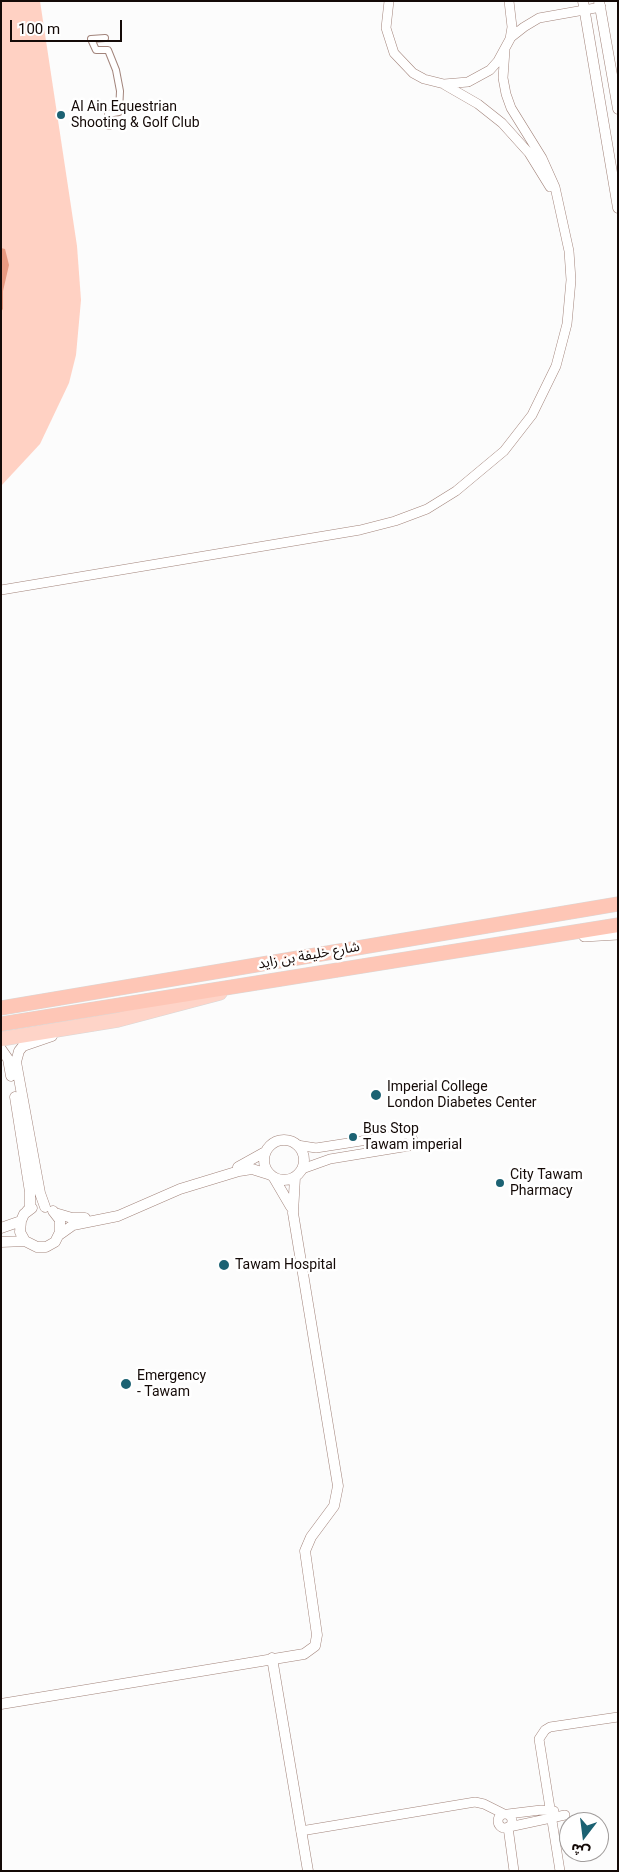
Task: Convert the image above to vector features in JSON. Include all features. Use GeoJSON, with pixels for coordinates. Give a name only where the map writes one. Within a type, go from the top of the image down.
{"type":"FeatureCollection","features":[{"type":"Feature","properties":{"kind":"highway","name":"شارع خليفة بن زايد"},"geometry":{"type":"LineString","coordinates":[[1,1008],[618,904]]}},
{"type":"Feature","properties":{"kind":"highway","name":"شارع خليفة بن زايد"},"geometry":{"type":"LineString","coordinates":[[1,1024],[618,925]]}},
{"type":"Feature","properties":{"kind":"main road","name":"شارع خليفة بن زايد"},"geometry":{"type":"LineString","coordinates":[[1,1039],[149,1013],[241,986]]}},
{"type":"Feature","properties":{"kind":"street"},"geometry":{"type":"LineString","coordinates":[[389,1],[386,28],[394,53],[412,73],[424,80],[444,84],[468,82],[480,77],[498,61],[510,39],[512,21],[508,1]]}},
{"type":"Feature","properties":{"kind":"street"},"geometry":{"type":"LineString","coordinates":[[510,39],[524,27],[540,18],[584,5],[600,4],[618,109]]}},
{"type":"Feature","properties":{"kind":"street"},"geometry":{"type":"LineString","coordinates":[[584,5],[618,208]]}},
{"type":"Feature","properties":{"kind":"street"},"geometry":{"type":"LineString","coordinates":[[105,38],[91,39],[96,50],[108,50],[118,80],[119,112],[108,114],[109,126]]}},
{"type":"Feature","properties":{"kind":"street"},"geometry":{"type":"LineString","coordinates":[[1,590],[360,530],[410,516],[456,491],[494,461],[519,434],[540,401],[556,366],[567,324],[571,286],[569,252],[555,187],[546,165],[508,101],[503,78],[505,50]]}},
{"type":"Feature","properties":{"kind":"street"},"geometry":{"type":"LineString","coordinates":[[444,84],[485,109],[516,137],[535,161],[560,210]]}},
{"type":"Feature","properties":{"kind":"street"},"geometry":{"type":"LineString","coordinates":[[537,939],[618,935]]}},
{"type":"Feature","properties":{"kind":"street"},"geometry":{"type":"LineString","coordinates":[[46,1207],[40,1194],[16,1058],[26,1044],[70,1028]]}},
{"type":"Feature","properties":{"kind":"street"},"geometry":{"type":"LineString","coordinates":[[1,1049],[9,1062],[31,1198],[30,1208],[20,1221],[1,1228]]}},
{"type":"Feature","properties":{"kind":"street"},"geometry":{"type":"LineString","coordinates":[[20,1221],[20,1232],[26,1241],[34,1246],[44,1247],[52,1244],[59,1235],[73,1225],[118,1216],[180,1189],[239,1171],[252,1169],[283,1180],[295,1177],[302,1169],[330,1159],[409,1146],[413,1140],[411,1136],[406,1134],[316,1148],[297,1145],[289,1140],[279,1140],[270,1145],[265,1152],[245,1164],[172,1187],[107,1214],[77,1219],[56,1213],[46,1207],[36,1207],[27,1211]]}},
{"type":"Feature","properties":{"kind":"street"},"geometry":{"type":"LineString","coordinates":[[297,1145],[304,1156],[302,1169]]}},
{"type":"Feature","properties":{"kind":"street"},"geometry":{"type":"LineString","coordinates":[[265,1152],[264,1164],[284,1191],[293,1213]]}},
{"type":"Feature","properties":{"kind":"street"},"geometry":{"type":"LineString","coordinates":[[1,1704],[309,1652],[317,1642],[306,1551],[311,1537],[334,1506],[338,1492],[293,1213],[295,1177]]}},
{"type":"Feature","properties":{"kind":"street"},"geometry":{"type":"LineString","coordinates":[[56,1213],[61,1224],[59,1235]]}},
{"type":"Feature","properties":{"kind":"street"},"geometry":{"type":"LineString","coordinates":[[1,1242],[26,1241]]}},
{"type":"Feature","properties":{"kind":"street"},"geometry":{"type":"LineString","coordinates":[[272,1658],[308,1871]]}},
{"type":"Feature","properties":{"kind":"street"},"geometry":{"type":"LineString","coordinates":[[560,1871],[539,1745],[542,1734],[550,1727],[618,1717]]}},
{"type":"Feature","properties":{"kind":"street"},"geometry":{"type":"LineString","coordinates":[[301,1831],[480,1802],[488,1806],[505,1821],[514,1871]]}},
{"type":"Feature","properties":{"kind":"street"},"geometry":{"type":"LineString","coordinates":[[505,1821],[541,1821],[551,1814],[559,1813]]}},
{"type":"Feature","properties":{"kind":"shaded area"},"geometry":{"type":"Polygon","coordinates":[[[1,1],[40,1],[77,246],[81,300],[76,355],[69,383],[40,444],[1,486],[1,1]]]}},
{"type":"Feature","properties":{"kind":"shaded area"},"geometry":{"type":"Polygon","coordinates":[[[1,248],[5,249],[9,265],[3,291],[3,309],[1,312],[1,248]]]}},
{"type":"Feature","properties":{"kind":"place","name":"Al Ain Equestrian Shooting & Golf Club"},"geometry":{"type":"Point","coordinates":[61,115]}},
{"type":"Feature","properties":{"kind":"place","name":"Imperial College London Diabetes Center"},"geometry":{"type":"Point","coordinates":[376,1095]}},
{"type":"Feature","properties":{"kind":"place","name":"Bus Stop Tawam imperial"},"geometry":{"type":"Point","coordinates":[353,1137]}},
{"type":"Feature","properties":{"kind":"place","name":"City Tawam Pharmacy"},"geometry":{"type":"Point","coordinates":[500,1183]}},
{"type":"Feature","properties":{"kind":"place","name":"Tawam Hospital"},"geometry":{"type":"Point","coordinates":[224,1265]}},
{"type":"Feature","properties":{"kind":"place","name":"Emergency - Tawam"},"geometry":{"type":"Point","coordinates":[126,1384]}}]}
